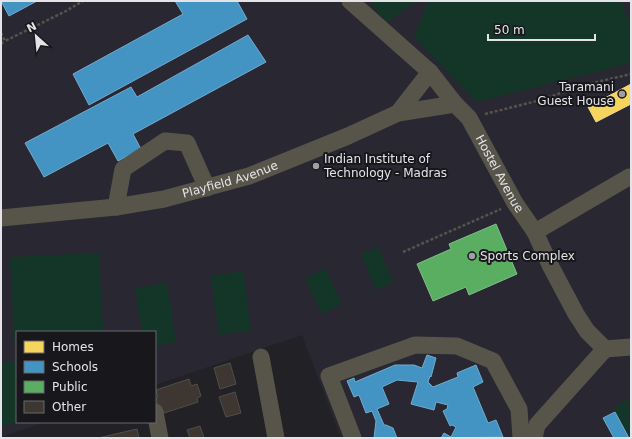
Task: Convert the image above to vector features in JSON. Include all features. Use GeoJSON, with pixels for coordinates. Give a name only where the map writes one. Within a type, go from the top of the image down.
{"type":"FeatureCollection","features":[{"type":"Feature","properties":{"kind":"street","name":"Hostel Avenue"},"geometry":{"type":"LineString","coordinates":[[350,1],[430,72],[455,104],[469,118],[515,203],[535,232],[550,266],[576,314],[587,331],[605,349]]}},
{"type":"Feature","properties":{"kind":"street","name":"Playfield Avenue"},"geometry":{"type":"LineString","coordinates":[[3,214],[116,207],[164,199],[249,176],[348,136],[398,113],[430,72]]}},
{"type":"Feature","properties":{"kind":"street"},"geometry":{"type":"LineString","coordinates":[[398,113],[455,104]]}},
{"type":"Feature","properties":{"kind":"street"},"geometry":{"type":"LineString","coordinates":[[116,207],[123,169],[165,141],[187,143],[207,188]]}},
{"type":"Feature","properties":{"kind":"street"},"geometry":{"type":"LineString","coordinates":[[535,232],[629,177]]}},
{"type":"Feature","properties":{"kind":"street"},"geometry":{"type":"LineString","coordinates":[[353,438],[329,376],[415,345],[457,346],[493,361],[519,409],[521,438]]}},
{"type":"Feature","properties":{"kind":"street"},"geometry":{"type":"LineString","coordinates":[[534,438],[537,425],[605,349],[631,347]]}},
{"type":"Feature","properties":{"kind":"street"},"geometry":{"type":"LineString","coordinates":[[261,357],[274,437]]}},
{"type":"Feature","properties":{"kind":"street"},"geometry":{"type":"LineString","coordinates":[[156,417],[160,438]]}},
{"type":"Feature","properties":{"kind":"path"},"geometry":{"type":"LineString","coordinates":[[1,44],[83,1]]}},
{"type":"Feature","properties":{"kind":"path"},"geometry":{"type":"LineString","coordinates":[[1,33],[5,41]]}},
{"type":"Feature","properties":{"kind":"path"},"geometry":{"type":"LineString","coordinates":[[469,118],[541,100],[580,86],[631,74]]}},
{"type":"Feature","properties":{"kind":"path"},"geometry":{"type":"LineString","coordinates":[[403,252],[515,203]]}},
{"type":"Feature","properties":{"kind":"shaded area","name":"Indian Institute of Technology - Madras"},"geometry":{"type":"Polygon","coordinates":[[[1,1],[631,1],[631,438],[341,438],[302,335],[156,385],[156,331],[16,331],[16,423],[42,423],[1,437],[1,1]]]}},
{"type":"Feature","properties":{"kind":"green space"},"geometry":{"type":"Polygon","coordinates":[[[370,1],[416,1],[386,23],[370,1]]]}},
{"type":"Feature","properties":{"kind":"green space"},"geometry":{"type":"Polygon","coordinates":[[[428,1],[621,1],[631,25],[631,63],[476,102],[414,37],[428,1]]]}},
{"type":"Feature","properties":{"kind":"green space"},"geometry":{"type":"Polygon","coordinates":[[[378,247],[393,282],[376,290],[361,254],[378,247]]]}},
{"type":"Feature","properties":{"kind":"green space"},"geometry":{"type":"Polygon","coordinates":[[[99,253],[103,331],[16,331],[16,340],[14,340],[10,257],[99,253]]]}},
{"type":"Feature","properties":{"kind":"green space"},"geometry":{"type":"Polygon","coordinates":[[[325,268],[342,304],[322,314],[305,279],[325,268]]]}},
{"type":"Feature","properties":{"kind":"green space"},"geometry":{"type":"Polygon","coordinates":[[[243,271],[251,330],[219,335],[211,276],[243,271]]]}},
{"type":"Feature","properties":{"kind":"green space"},"geometry":{"type":"Polygon","coordinates":[[[167,283],[176,342],[156,346],[156,331],[142,331],[135,288],[167,283]]]}},
{"type":"Feature","properties":{"kind":"green space"},"geometry":{"type":"Polygon","coordinates":[[[16,361],[16,422],[1,427],[1,363],[16,361]]]}},
{"type":"Feature","properties":{"kind":"green space"},"geometry":{"type":"Polygon","coordinates":[[[631,398],[631,438],[629,438],[613,408],[631,398]]]}},
{"type":"Feature","properties":{"kind":"building: Homes","name":"Taramani Guest House"},"geometry":{"type":"Polygon","coordinates":[[[631,84],[631,104],[596,122],[588,107],[631,84]]]}},
{"type":"Feature","properties":{"kind":"building: Schools"},"geometry":{"type":"Polygon","coordinates":[[[1,1],[37,1],[9,16],[1,1]]]}},
{"type":"Feature","properties":{"kind":"building: Schools"},"geometry":{"type":"Polygon","coordinates":[[[175,1],[237,1],[247,19],[89,105],[73,74],[183,14],[175,1]]]}},
{"type":"Feature","properties":{"kind":"building: Schools"},"geometry":{"type":"Polygon","coordinates":[[[248,35],[266,62],[133,134],[141,149],[118,161],[108,143],[44,177],[25,143],[131,87],[137,97],[248,35]]]}},
{"type":"Feature","properties":{"kind":"building: Schools"},"geometry":{"type":"Polygon","coordinates":[[[427,355],[436,358],[431,377],[430,376],[428,382],[433,387],[458,377],[457,373],[476,365],[483,382],[473,387],[488,423],[496,420],[503,437],[441,438],[444,433],[451,437],[456,427],[452,425],[450,426],[443,411],[447,409],[448,405],[436,402],[434,410],[411,404],[418,382],[397,380],[382,387],[389,404],[377,409],[384,425],[393,428],[397,438],[374,438],[376,421],[372,411],[366,413],[359,395],[354,397],[347,381],[354,378],[355,382],[395,365],[414,365],[422,368],[427,355]]]}},
{"type":"Feature","properties":{"kind":"building: Schools"},"geometry":{"type":"Polygon","coordinates":[[[615,412],[629,438],[614,438],[603,418],[615,412]]]}},
{"type":"Feature","properties":{"kind":"building: Public","name":"Sports Complex"},"geometry":{"type":"Polygon","coordinates":[[[496,224],[517,274],[469,295],[466,287],[433,301],[417,264],[451,249],[449,244],[496,224]]]}},
{"type":"Feature","properties":{"kind":"building: Other"},"geometry":{"type":"Polygon","coordinates":[[[230,363],[236,384],[220,389],[214,368],[230,363]]]}},
{"type":"Feature","properties":{"kind":"building: Other"},"geometry":{"type":"Polygon","coordinates":[[[189,379],[191,386],[197,384],[201,396],[197,398],[198,402],[164,413],[161,406],[159,407],[156,398],[158,397],[156,390],[189,379]]]}},
{"type":"Feature","properties":{"kind":"building: Other"},"geometry":{"type":"Polygon","coordinates":[[[235,392],[241,413],[226,417],[219,397],[235,392]]]}},
{"type":"Feature","properties":{"kind":"building: Other"},"geometry":{"type":"Polygon","coordinates":[[[200,426],[204,438],[190,438],[187,430],[200,426]]]}},
{"type":"Feature","properties":{"kind":"building: Other"},"geometry":{"type":"Polygon","coordinates":[[[137,429],[139,438],[98,438],[137,429]]]}},
{"type":"Feature","properties":{"kind":"place","name":"Taramani Guest House"},"geometry":{"type":"Point","coordinates":[622,94]}},
{"type":"Feature","properties":{"kind":"place","name":"Indian Institute of Technology - Madras"},"geometry":{"type":"Point","coordinates":[316,166]}},
{"type":"Feature","properties":{"kind":"place","name":"Sports Complex"},"geometry":{"type":"Point","coordinates":[472,256]}}]}
